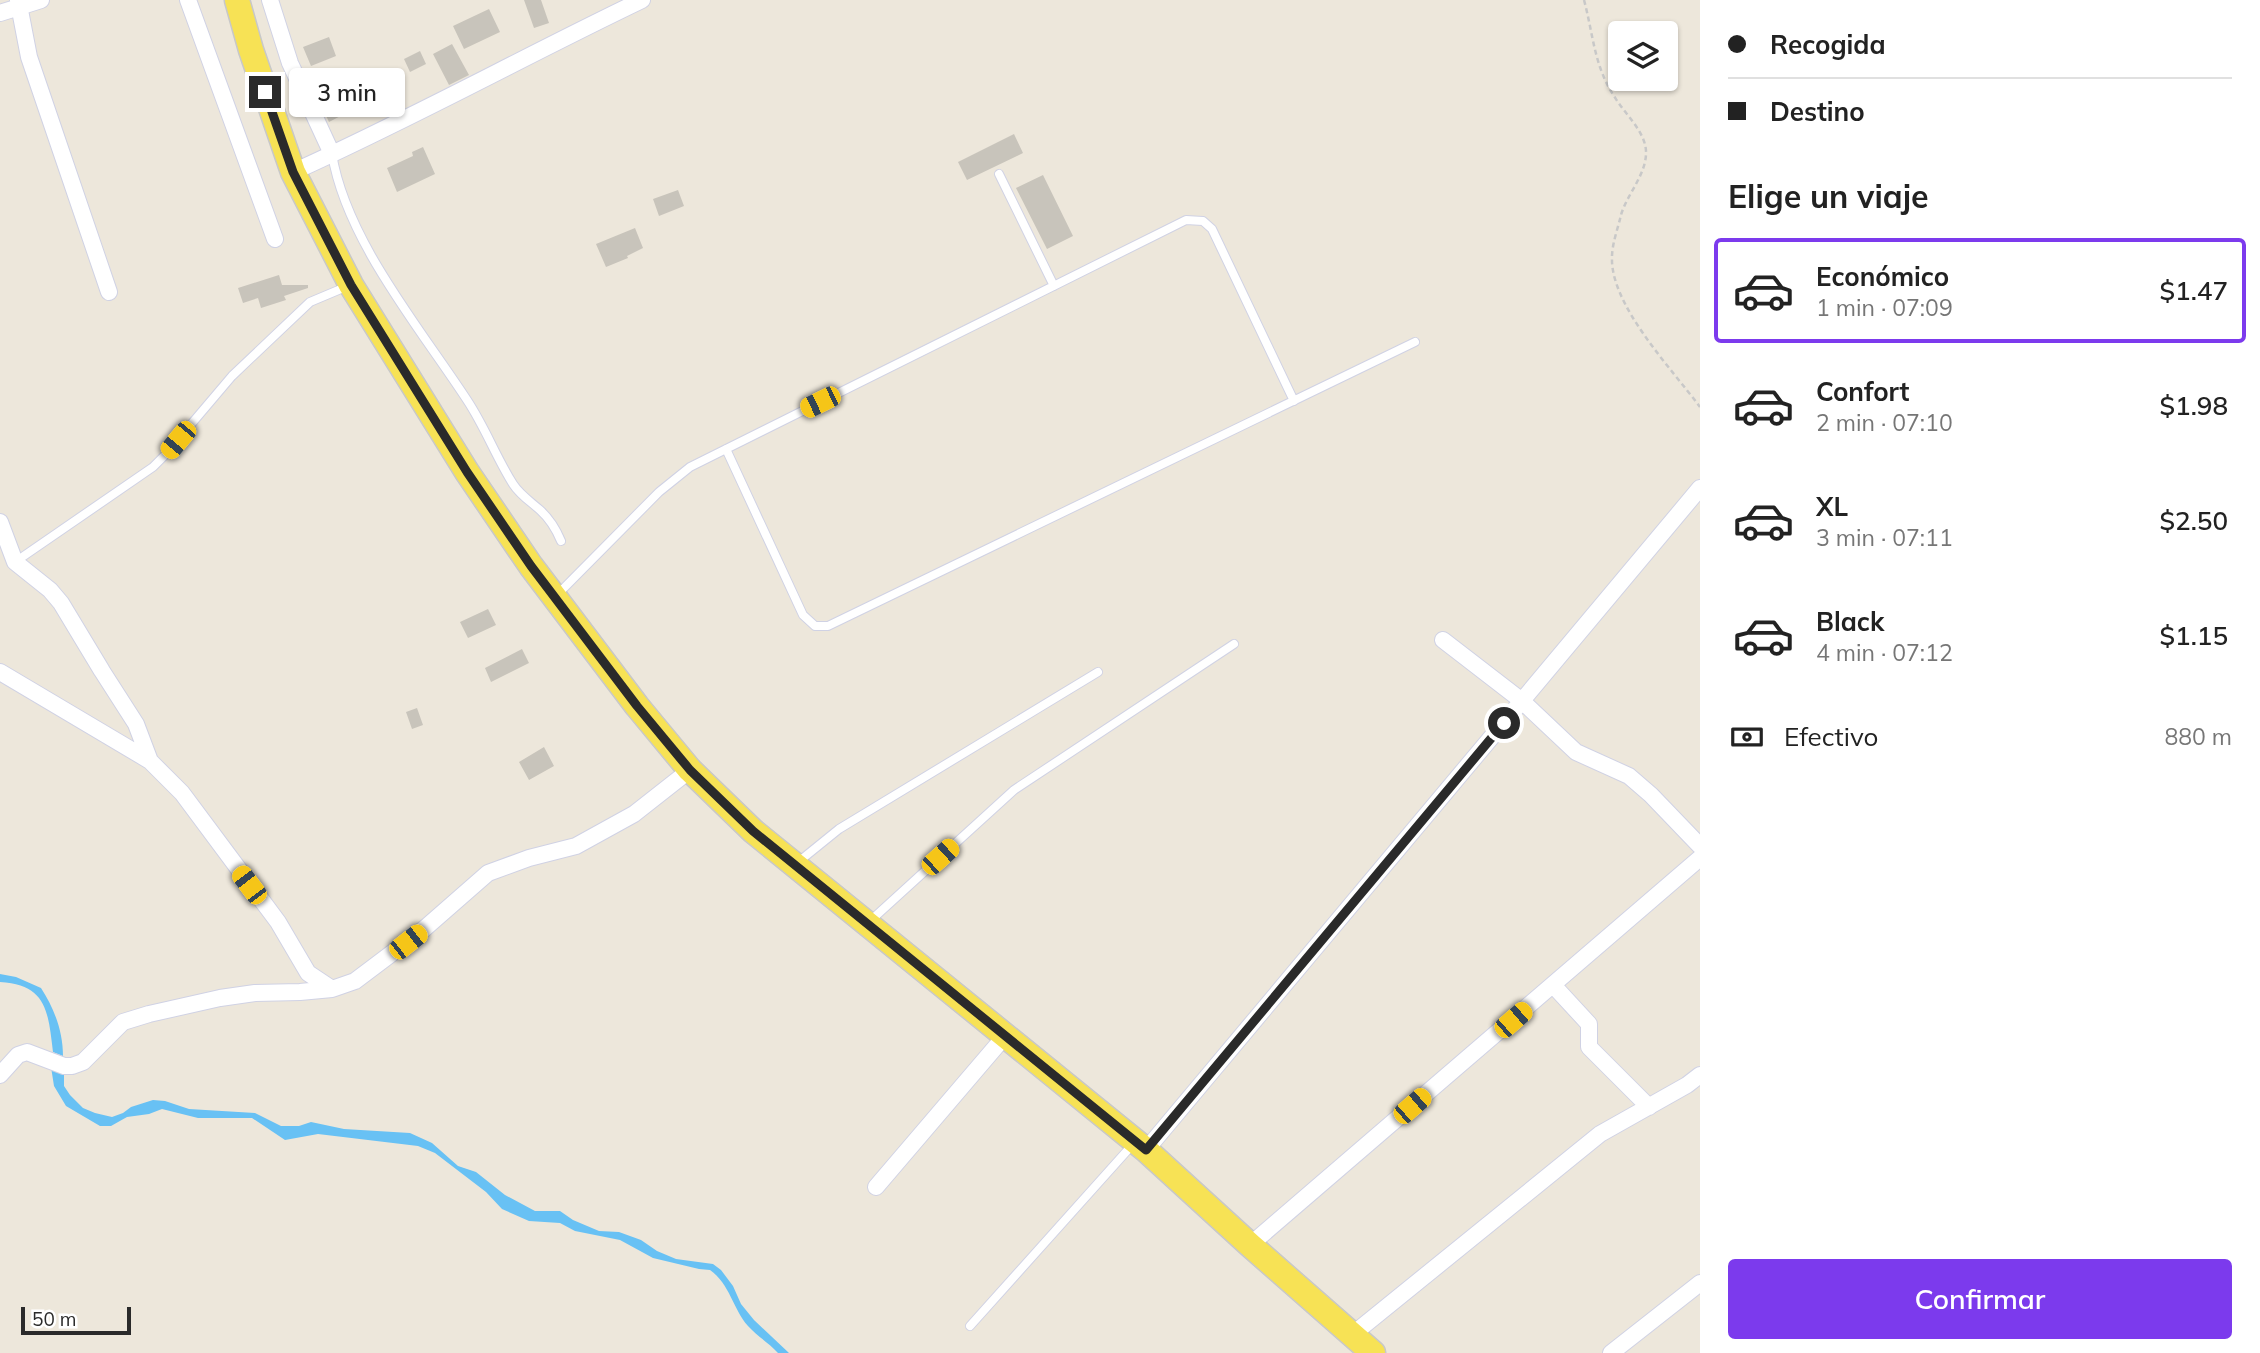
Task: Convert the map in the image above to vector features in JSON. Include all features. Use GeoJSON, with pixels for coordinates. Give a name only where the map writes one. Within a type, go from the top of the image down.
{"type":"FeatureCollection","features":[{"type":"Feature","properties":{"kind":"main road"},"geometry":{"type":"LineString","coordinates":[[237,0],[251,50],[293,172],[351,285],[467,472],[531,566],[637,706],[690,770],[753,831],[1140,1146],[1373,1353]]}},
{"type":"Feature","properties":{"kind":"street"},"geometry":{"type":"LineString","coordinates":[[0,13],[18,3],[41,0]]}},
{"type":"Feature","properties":{"kind":"street"},"geometry":{"type":"LineString","coordinates":[[188,0],[275,239]]}},
{"type":"Feature","properties":{"kind":"street"},"geometry":{"type":"LineString","coordinates":[[270,0],[290,63],[332,154]]}},
{"type":"Feature","properties":{"kind":"street"},"geometry":{"type":"LineString","coordinates":[[293,172],[419,113],[573,32],[642,0]]}},
{"type":"Feature","properties":{"kind":"street"},"geometry":{"type":"LineString","coordinates":[[18,3],[29,57],[109,292]]}},
{"type":"Feature","properties":{"kind":"street"},"geometry":{"type":"LineString","coordinates":[[1140,1146],[1522,701],[1700,488]]}},
{"type":"Feature","properties":{"kind":"street"},"geometry":{"type":"LineString","coordinates":[[0,522],[15,562],[50,590],[61,603],[136,724],[150,761]]}},
{"type":"Feature","properties":{"kind":"street"},"geometry":{"type":"LineString","coordinates":[[1443,640],[1522,701],[1576,752],[1629,776],[1700,846]]}},
{"type":"Feature","properties":{"kind":"street"},"geometry":{"type":"LineString","coordinates":[[0,672],[150,761],[182,793],[278,922],[309,973],[332,989]]}},
{"type":"Feature","properties":{"kind":"street"},"geometry":{"type":"LineString","coordinates":[[0,1055],[27,1052],[64,1066],[72,1066],[83,1062],[123,1022],[149,1014],[220,998],[255,993],[332,989],[355,981],[393,954],[488,873],[529,858],[576,846],[634,814],[690,770]]}},
{"type":"Feature","properties":{"kind":"street"},"geometry":{"type":"LineString","coordinates":[[1250,1245],[1700,858]]}},
{"type":"Feature","properties":{"kind":"street"},"geometry":{"type":"LineString","coordinates":[[1553,985],[1589,1024],[1590,1047],[1649,1107]]}},
{"type":"Feature","properties":{"kind":"street"},"geometry":{"type":"LineString","coordinates":[[876,1187],[1005,1036]]}},
{"type":"Feature","properties":{"kind":"street"},"geometry":{"type":"LineString","coordinates":[[0,1075],[18,1055]]}},
{"type":"Feature","properties":{"kind":"street"},"geometry":{"type":"LineString","coordinates":[[1352,1335],[1600,1134],[1688,1085],[1700,1075]]}},
{"type":"Feature","properties":{"kind":"street"},"geometry":{"type":"LineString","coordinates":[[1611,1353],[1700,1283]]}},
{"type":"Feature","properties":{"kind":"lane"},"geometry":{"type":"LineString","coordinates":[[332,154],[345,203],[378,264],[408,314],[477,416],[516,488],[554,525],[561,541]]}},
{"type":"Feature","properties":{"kind":"lane"},"geometry":{"type":"LineString","coordinates":[[999,174],[1054,286]]}},
{"type":"Feature","properties":{"kind":"lane"},"geometry":{"type":"LineString","coordinates":[[554,597],[659,492],[690,467],[1186,220],[1203,221],[1212,229],[1294,401]]}},
{"type":"Feature","properties":{"kind":"lane"},"geometry":{"type":"LineString","coordinates":[[15,562],[152,467],[232,376],[310,302],[351,285]]}},
{"type":"Feature","properties":{"kind":"lane"},"geometry":{"type":"LineString","coordinates":[[726,449],[803,615],[815,626],[828,626],[1415,342]]}},
{"type":"Feature","properties":{"kind":"lane"},"geometry":{"type":"LineString","coordinates":[[867,924],[1014,790],[1234,644]]}},
{"type":"Feature","properties":{"kind":"lane"},"geometry":{"type":"LineString","coordinates":[[794,865],[839,829],[1098,672]]}},
{"type":"Feature","properties":{"kind":"lane"},"geometry":{"type":"LineString","coordinates":[[970,1326],[1140,1146]]}},
{"type":"Feature","properties":{"kind":"path"},"geometry":{"type":"LineString","coordinates":[[1584,0],[1600,70],[1613,95],[1645,142],[1642,171],[1624,206],[1611,255],[1613,273],[1632,317],[1700,407]]}},
{"type":"Feature","properties":{"kind":"water"},"geometry":{"type":"Polygon","coordinates":[[[0,974],[16,977],[41,988],[57,1020],[63,1056],[53,1052],[47,1014],[37,995],[16,984],[0,982],[0,974]]]}},
{"type":"Feature","properties":{"kind":"water"},"geometry":{"type":"Polygon","coordinates":[[[51,1067],[64,1072],[64,1086],[83,1108],[112,1117],[153,1100],[189,1109],[255,1113],[281,1126],[299,1126],[311,1122],[344,1129],[410,1133],[432,1143],[458,1166],[476,1172],[505,1195],[535,1211],[560,1211],[599,1231],[619,1232],[641,1240],[676,1259],[713,1264],[733,1286],[741,1304],[754,1320],[789,1353],[778,1353],[748,1326],[727,1289],[710,1270],[653,1258],[620,1240],[575,1231],[560,1223],[529,1221],[502,1209],[486,1192],[435,1153],[418,1146],[318,1134],[285,1140],[252,1118],[198,1118],[162,1109],[127,1117],[111,1126],[100,1126],[66,1106],[54,1086],[51,1067]]]}},
{"type":"Feature","properties":{"kind":"building"},"geometry":{"type":"Polygon","coordinates":[[[524,0],[541,0],[549,23],[534,28],[524,0]]]}},
{"type":"Feature","properties":{"kind":"building"},"geometry":{"type":"Polygon","coordinates":[[[489,9],[500,32],[464,49],[453,26],[489,9]]]}},
{"type":"Feature","properties":{"kind":"building"},"geometry":{"type":"Polygon","coordinates":[[[329,37],[336,56],[311,66],[303,47],[329,37]]]}},
{"type":"Feature","properties":{"kind":"building"},"geometry":{"type":"Polygon","coordinates":[[[452,44],[469,75],[449,85],[433,54],[452,44]]]}},
{"type":"Feature","properties":{"kind":"building"},"geometry":{"type":"Polygon","coordinates":[[[420,51],[426,64],[410,72],[404,59],[420,51]]]}},
{"type":"Feature","properties":{"kind":"building"},"geometry":{"type":"Polygon","coordinates":[[[340,80],[354,109],[329,122],[315,92],[340,80]]]}},
{"type":"Feature","properties":{"kind":"building"},"geometry":{"type":"Polygon","coordinates":[[[1014,134],[1023,153],[967,180],[958,162],[1014,134]]]}},
{"type":"Feature","properties":{"kind":"building"},"geometry":{"type":"Polygon","coordinates":[[[423,147],[435,174],[397,192],[387,168],[413,156],[412,152],[423,147]]]}},
{"type":"Feature","properties":{"kind":"building"},"geometry":{"type":"Polygon","coordinates":[[[1043,175],[1073,236],[1047,249],[1016,188],[1043,175]]]}},
{"type":"Feature","properties":{"kind":"building"},"geometry":{"type":"Polygon","coordinates":[[[678,190],[684,206],[659,216],[653,199],[678,190]]]}},
{"type":"Feature","properties":{"kind":"building"},"geometry":{"type":"Polygon","coordinates":[[[635,228],[643,248],[606,267],[596,244],[635,228]]]}},
{"type":"Feature","properties":{"kind":"building"},"geometry":{"type":"Polygon","coordinates":[[[279,275],[282,285],[308,285],[308,288],[284,296],[286,300],[261,308],[258,298],[243,303],[238,288],[279,275]]]}},
{"type":"Feature","properties":{"kind":"building"},"geometry":{"type":"Polygon","coordinates":[[[488,609],[496,625],[468,638],[460,622],[488,609]]]}},
{"type":"Feature","properties":{"kind":"building"},"geometry":{"type":"Polygon","coordinates":[[[522,649],[529,663],[491,682],[485,668],[522,649]]]}},
{"type":"Feature","properties":{"kind":"building"},"geometry":{"type":"Polygon","coordinates":[[[417,708],[423,725],[412,729],[406,712],[417,708]]]}},
{"type":"Feature","properties":{"kind":"building"},"geometry":{"type":"Polygon","coordinates":[[[544,747],[554,766],[529,780],[519,762],[544,747]]]}},
{"type":"Feature","properties":{"kind":"route"},"geometry":{"type":"LineString","coordinates":[[265,92],[293,172],[351,285],[467,472],[531,566],[637,706],[690,770],[753,831],[1146,1150],[1504,723]]}}]}
